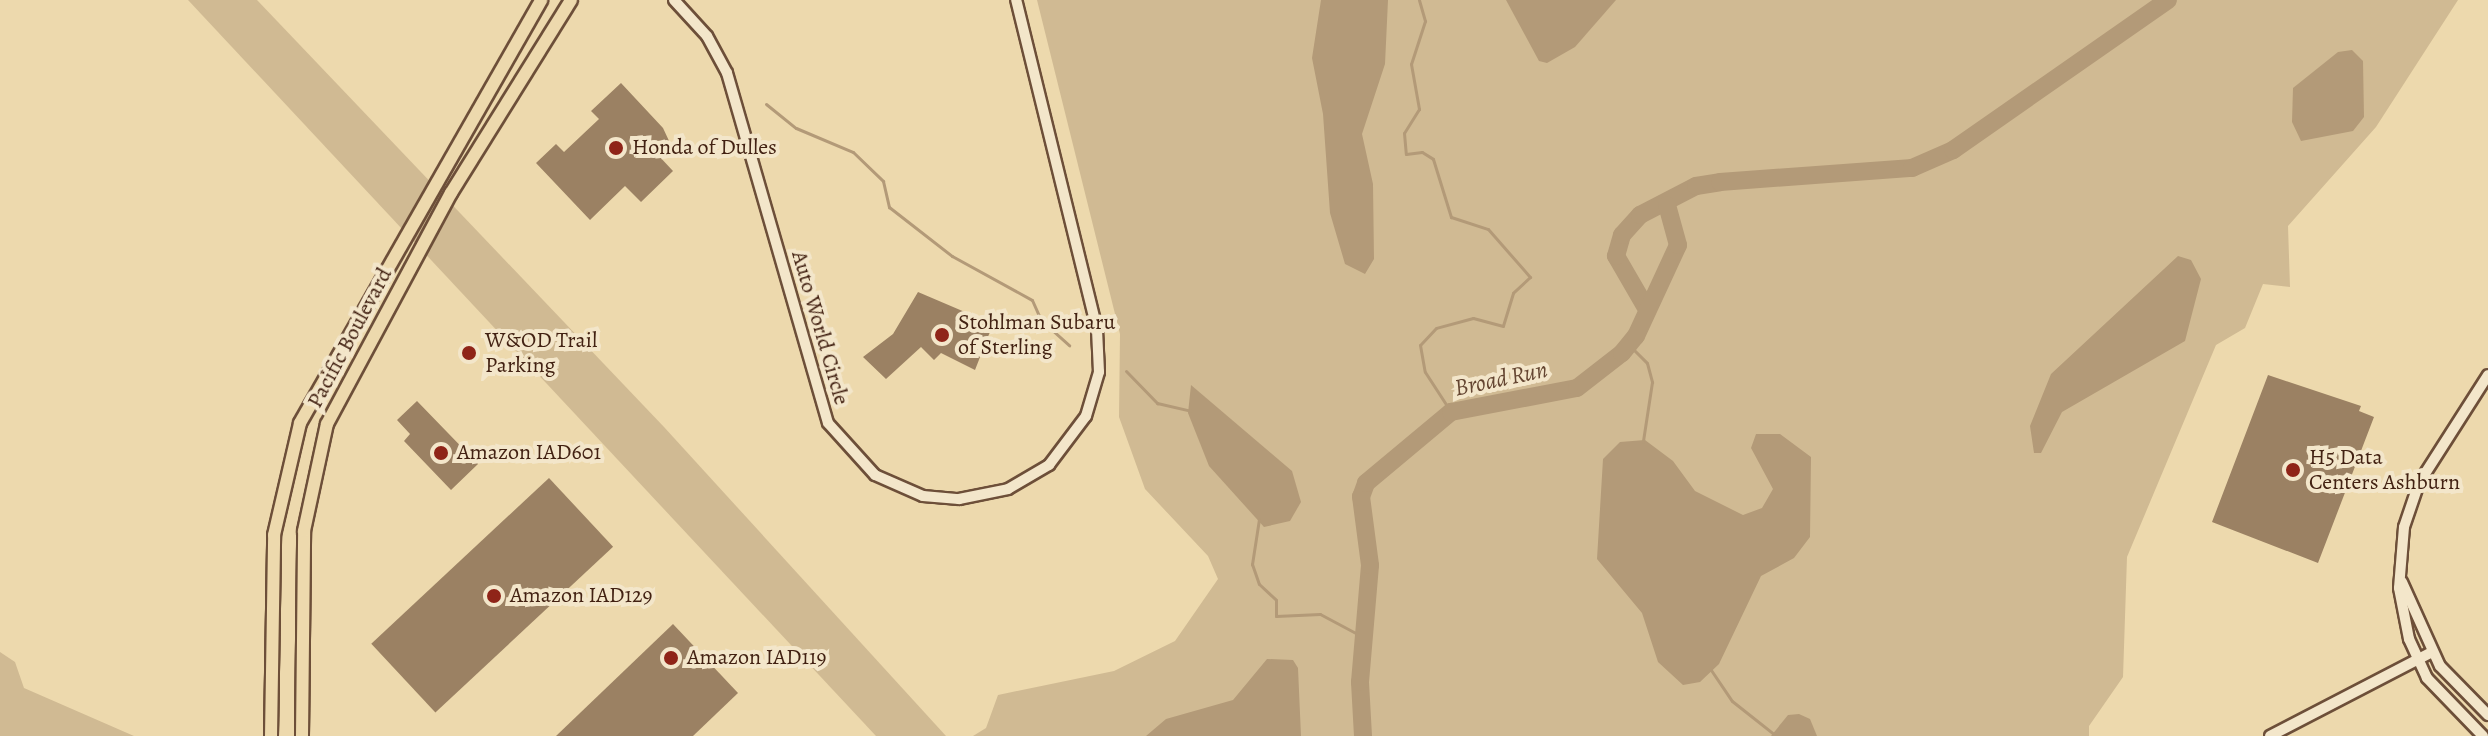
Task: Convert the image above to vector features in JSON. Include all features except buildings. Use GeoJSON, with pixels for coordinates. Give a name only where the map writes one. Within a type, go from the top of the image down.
{"type":"FeatureCollection","features":[{"type":"Feature","properties":{"kind":"main road","name":"Pacific Boulevard"},"geometry":{"type":"LineString","coordinates":[[271,736],[274,535],[292,453],[312,394],[541,0]]}},
{"type":"Feature","properties":{"kind":"main road","name":"Pacific Boulevard"},"geometry":{"type":"LineString","coordinates":[[302,736],[304,531],[316,455],[340,394],[411,263],[571,0]]}},
{"type":"Feature","properties":{"kind":"street","name":"Auto World Circle"},"geometry":{"type":"LineString","coordinates":[[674,0],[707,36],[727,73],[828,423],[875,475],[923,496],[959,499],[1008,489],[1049,465],[1086,416],[1099,372],[1097,329],[1016,0]]}},
{"type":"Feature","properties":{"kind":"street"},"geometry":{"type":"LineString","coordinates":[[2483,736],[2445,702],[2418,661],[2401,614],[2400,576],[2404,527],[2419,483],[2488,375]]}},
{"type":"Feature","properties":{"kind":"street"},"geometry":{"type":"LineString","coordinates":[[2400,576],[2432,652],[2462,693],[2488,715]]}},
{"type":"Feature","properties":{"kind":"street"},"geometry":{"type":"LineString","coordinates":[[2270,736],[2432,652]]}},
{"type":"Feature","properties":{"kind":"shaded area"},"geometry":{"type":"Polygon","coordinates":[[[188,0],[257,0],[664,427],[946,736],[876,736],[188,0]]]}},
{"type":"Feature","properties":{"kind":"shaded area"},"geometry":{"type":"Polygon","coordinates":[[[1037,0],[2458,0],[2376,127],[2288,226],[2290,287],[2263,284],[2245,328],[2216,345],[2127,557],[2123,677],[2089,726],[2089,736],[973,736],[986,728],[998,695],[1114,671],[1175,641],[1218,579],[1208,556],[1145,489],[1119,417],[1120,334],[1037,0]]]}},
{"type":"Feature","properties":{"kind":"shaded area"},"geometry":{"type":"Polygon","coordinates":[[[1321,0],[1388,0],[1385,64],[1362,134],[1373,184],[1374,259],[1365,274],[1345,264],[1330,213],[1323,114],[1312,58],[1321,0]]]}},
{"type":"Feature","properties":{"kind":"shaded area"},"geometry":{"type":"Polygon","coordinates":[[[1506,0],[1616,0],[1575,47],[1547,63],[1539,61],[1506,0]]]}},
{"type":"Feature","properties":{"kind":"shaded area"},"geometry":{"type":"Polygon","coordinates":[[[2352,50],[2363,61],[2364,117],[2353,131],[2301,141],[2292,122],[2293,88],[2338,52],[2352,50]]]}},
{"type":"Feature","properties":{"kind":"shaded area"},"geometry":{"type":"Polygon","coordinates":[[[2178,256],[2191,260],[2201,279],[2185,341],[2062,412],[2041,453],[2034,453],[2030,426],[2051,374],[2178,256]]]}},
{"type":"Feature","properties":{"kind":"shaded area"},"geometry":{"type":"Polygon","coordinates":[[[1191,385],[1292,471],[1301,502],[1290,521],[1264,527],[1209,466],[1188,413],[1191,385]]]}},
{"type":"Feature","properties":{"kind":"shaded area"},"geometry":{"type":"Polygon","coordinates":[[[1756,434],[1780,434],[1811,457],[1810,537],[1794,558],[1761,576],[1719,664],[1700,682],[1683,685],[1658,662],[1642,613],[1597,559],[1603,459],[1620,442],[1645,440],[1673,461],[1695,491],[1743,515],[1762,508],[1773,489],[1751,448],[1756,434]]]}},
{"type":"Feature","properties":{"kind":"shaded area"},"geometry":{"type":"Polygon","coordinates":[[[0,652],[15,662],[24,688],[134,736],[0,736],[0,652]]]}},
{"type":"Feature","properties":{"kind":"shaded area"},"geometry":{"type":"Polygon","coordinates":[[[1267,659],[1293,660],[1298,668],[1301,736],[1146,736],[1166,719],[1233,700],[1267,659]]]}},
{"type":"Feature","properties":{"kind":"shaded area"},"geometry":{"type":"Polygon","coordinates":[[[1799,714],[1810,719],[1817,736],[1771,736],[1788,715],[1799,714]]]}},
{"type":"Feature","properties":{"kind":"waterway"},"geometry":{"type":"LineString","coordinates":[[1419,0],[1425,21],[1411,64],[1419,109],[1404,133],[1406,154],[1422,152],[1433,159],[1451,217],[1488,229],[1530,277],[1513,293],[1503,326],[1473,318],[1436,328],[1420,345],[1425,372],[1451,412]]}},
{"type":"Feature","properties":{"kind":"waterway","name":"Broad Run"},"geometry":{"type":"LineString","coordinates":[[1645,306],[1616,256],[1622,235],[1640,215],[1696,186],[1912,168],[1953,150],[2168,0]]}},
{"type":"Feature","properties":{"kind":"waterway"},"geometry":{"type":"LineString","coordinates":[[766,104],[796,128],[853,152],[883,181],[889,207],[952,256],[1032,300],[1041,320],[1069,345]]}},
{"type":"Feature","properties":{"kind":"waterway","name":"Broad Run"},"geometry":{"type":"LineString","coordinates":[[1363,736],[1360,682],[1370,565],[1361,497],[1366,483],[1451,412],[1577,388],[1622,353],[1636,336],[1678,245],[1667,205]]}},
{"type":"Feature","properties":{"kind":"waterway"},"geometry":{"type":"LineString","coordinates":[[1629,345],[1647,363],[1652,382],[1643,441]]}},
{"type":"Feature","properties":{"kind":"waterway"},"geometry":{"type":"LineString","coordinates":[[1126,371],[1157,403],[1192,411]]}},
{"type":"Feature","properties":{"kind":"waterway"},"geometry":{"type":"LineString","coordinates":[[1259,519],[1252,564],[1259,584],[1276,600],[1276,616],[1320,614],[1365,638]]}},
{"type":"Feature","properties":{"kind":"waterway"},"geometry":{"type":"LineString","coordinates":[[1711,670],[1732,701],[1775,735]]}},
{"type":"Feature","properties":{"kind":"place","name":"Honda of Dulles"},"geometry":{"type":"Point","coordinates":[616,148]}},
{"type":"Feature","properties":{"kind":"place","name":"Stohlman Subaru of Sterling"},"geometry":{"type":"Point","coordinates":[942,335]}},
{"type":"Feature","properties":{"kind":"place","name":"W&OD Trail Parking"},"geometry":{"type":"Point","coordinates":[469,353]}},
{"type":"Feature","properties":{"kind":"place","name":"Amazon IAD601"},"geometry":{"type":"Point","coordinates":[441,453]}},
{"type":"Feature","properties":{"kind":"place","name":"H5 Data Centers Ashburn"},"geometry":{"type":"Point","coordinates":[2293,470]}},
{"type":"Feature","properties":{"kind":"place","name":"Amazon IAD129"},"geometry":{"type":"Point","coordinates":[494,596]}},
{"type":"Feature","properties":{"kind":"place","name":"Amazon IAD119"},"geometry":{"type":"Point","coordinates":[671,658]}}]}
